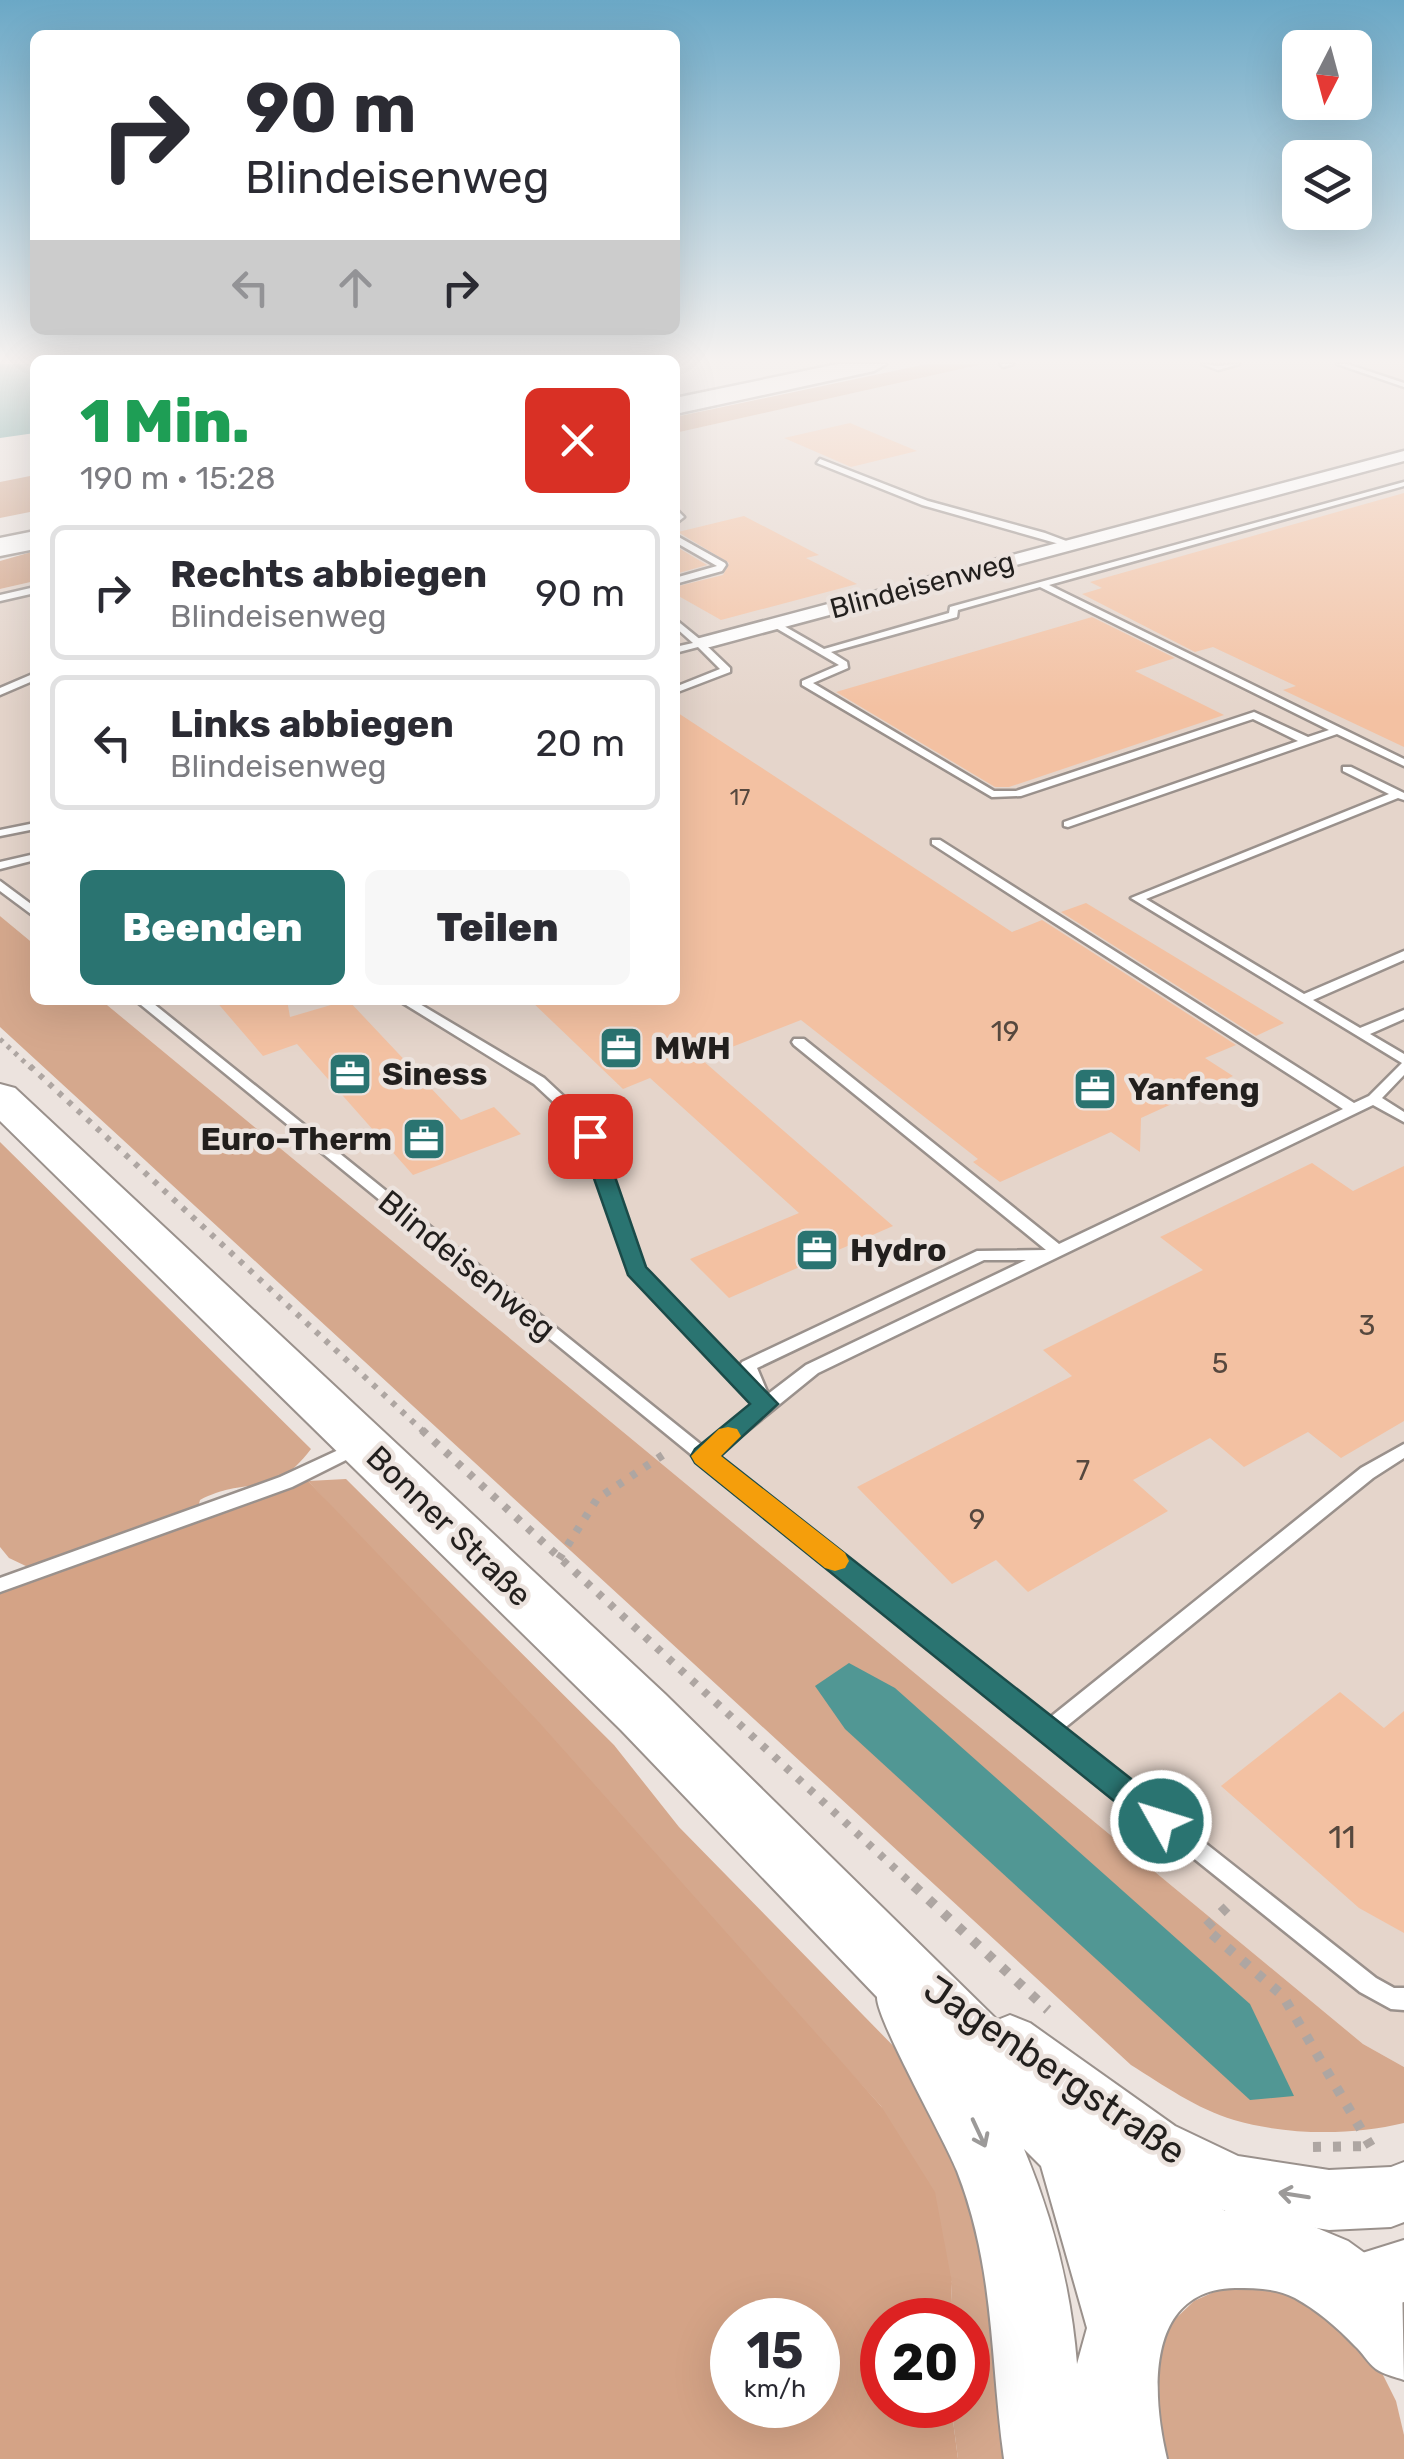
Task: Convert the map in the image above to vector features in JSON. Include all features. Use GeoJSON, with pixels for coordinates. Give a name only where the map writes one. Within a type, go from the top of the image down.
{"type":"FeatureCollection","features":[{"type":"Feature","properties":{"kind":"highway"},"geometry":{"type":"LineString","coordinates":[[0,528],[30,522]]}},
{"type":"Feature","properties":{"kind":"highway"},"geometry":{"type":"LineString","coordinates":[[0,547],[30,541]]}},
{"type":"Feature","properties":{"kind":"main road","name":"Bonner Straße"},"geometry":{"type":"LineString","coordinates":[[2,1102],[643,1712],[1072,2145],[1215,2250]]}},
{"type":"Feature","properties":{"kind":"main road","name":"Bonner Straße"},"geometry":{"type":"LineString","coordinates":[[886,1954],[980,2132],[1002,2187],[1028,2282],[1046,2459]]}},
{"type":"Feature","properties":{"kind":"main road","name":"Bonner Straße"},"geometry":{"type":"LineString","coordinates":[[1072,2145],[1126,2325]]}},
{"type":"Feature","properties":{"kind":"main road"},"geometry":{"type":"LineString","coordinates":[[1125,2459],[1113,2406],[1113,2377],[1126,2325],[1142,2296],[1161,2276],[1185,2261],[1215,2250],[1236,2248],[1282,2255],[1376,2279],[1381,2312],[1404,2340]]}},
{"type":"Feature","properties":{"kind":"street","name":"Blindeisenweg"},"geometry":{"type":"LineString","coordinates":[[703,643],[1319,479]]}},
{"type":"Feature","properties":{"kind":"street","name":"Jagenbergstraße"},"geometry":{"type":"LineString","coordinates":[[886,1954],[1154,2148],[1234,2185],[1329,2200],[1392,2197],[1404,2192]]}},
{"type":"Feature","properties":{"kind":"lane"},"geometry":{"type":"LineString","coordinates":[[860,479],[992,522],[1031,528],[1073,545]]}},
{"type":"Feature","properties":{"kind":"lane"},"geometry":{"type":"LineString","coordinates":[[822,652],[954,615],[953,609],[1404,484]]}},
{"type":"Feature","properties":{"kind":"lane"},"geometry":{"type":"LineString","coordinates":[[680,541],[722,565],[719,570],[680,580]]}},
{"type":"Feature","properties":{"kind":"lane"},"geometry":{"type":"LineString","coordinates":[[1041,584],[1404,763]]}},
{"type":"Feature","properties":{"kind":"lane"},"geometry":{"type":"LineString","coordinates":[[0,598],[30,591]]}},
{"type":"Feature","properties":{"kind":"lane"},"geometry":{"type":"LineString","coordinates":[[774,624],[844,664],[805,683],[992,794],[1005,796],[1254,714],[1308,741]]}},
{"type":"Feature","properties":{"kind":"lane"},"geometry":{"type":"LineString","coordinates":[[680,626],[703,643],[709,655],[726,670],[680,688]]}},
{"type":"Feature","properties":{"kind":"lane"},"geometry":{"type":"LineString","coordinates":[[680,649],[703,643]]}},
{"type":"Feature","properties":{"kind":"lane"},"geometry":{"type":"LineString","coordinates":[[0,692],[30,678]]}},
{"type":"Feature","properties":{"kind":"lane"},"geometry":{"type":"LineString","coordinates":[[1068,824],[1336,731]]}},
{"type":"Feature","properties":{"kind":"lane"},"geometry":{"type":"LineString","coordinates":[[1347,769],[1401,796]]}},
{"type":"Feature","properties":{"kind":"lane"},"geometry":{"type":"LineString","coordinates":[[704,1456],[812,1368],[1374,1099],[1404,1063],[1137,898],[1401,796]]}},
{"type":"Feature","properties":{"kind":"lane"},"geometry":{"type":"LineString","coordinates":[[0,833],[30,827]]}},
{"type":"Feature","properties":{"kind":"lane"},"geometry":{"type":"LineString","coordinates":[[936,842],[1353,1109]]}},
{"type":"Feature","properties":{"kind":"lane"},"geometry":{"type":"LineString","coordinates":[[0,866],[30,858]]}},
{"type":"Feature","properties":{"kind":"lane"},"geometry":{"type":"LineString","coordinates":[[0,885],[30,909]]}},
{"type":"Feature","properties":{"kind":"lane"},"geometry":{"type":"LineString","coordinates":[[1304,998],[1404,955]]}},
{"type":"Feature","properties":{"kind":"lane","name":"Blindeisenweg"},"geometry":{"type":"LineString","coordinates":[[147,1005],[1368,1986],[1392,1998],[1404,1999]]}},
{"type":"Feature","properties":{"kind":"lane"},"geometry":{"type":"LineString","coordinates":[[412,1005],[539,1082],[582,1121],[636,1270],[765,1404]]}},
{"type":"Feature","properties":{"kind":"lane"},"geometry":{"type":"LineString","coordinates":[[1360,1033],[1404,1014]]}},
{"type":"Feature","properties":{"kind":"lane"},"geometry":{"type":"LineString","coordinates":[[799,1042],[1054,1253]]}},
{"type":"Feature","properties":{"kind":"lane"},"geometry":{"type":"LineString","coordinates":[[1374,1099],[1404,1118]]}},
{"type":"Feature","properties":{"kind":"lane"},"geometry":{"type":"LineString","coordinates":[[765,1404],[748,1366],[982,1255],[1054,1253]]}},
{"type":"Feature","properties":{"kind":"lane"},"geometry":{"type":"LineString","coordinates":[[0,1586],[286,1482],[363,1444]]}},
{"type":"Feature","properties":{"kind":"lane"},"geometry":{"type":"LineString","coordinates":[[1048,1730],[1366,1472],[1404,1450]]}},
{"type":"Feature","properties":{"kind":"path"},"geometry":{"type":"LineString","coordinates":[[0,1040],[1052,2014]]}},
{"type":"Feature","properties":{"kind":"path"},"geometry":{"type":"LineString","coordinates":[[559,1559],[597,1499],[685,1440]]}},
{"type":"Feature","properties":{"kind":"path"},"geometry":{"type":"LineString","coordinates":[[1246,1888],[1205,1928],[1283,1996],[1372,2146],[1297,2147]]}},
{"type":"Feature","properties":{"kind":"shaded area"},"geometry":{"type":"Polygon","coordinates":[[[30,479],[30,512],[0,518],[0,482],[30,479]]]}},
{"type":"Feature","properties":{"kind":"shaded area"},"geometry":{"type":"Polygon","coordinates":[[[680,479],[1404,479],[1404,2067],[1363,2044],[107,1005],[680,1005],[680,479]]]}},
{"type":"Feature","properties":{"kind":"shaded area"},"geometry":{"type":"Polygon","coordinates":[[[30,552],[30,582],[0,589],[0,561],[30,552]]]}},
{"type":"Feature","properties":{"kind":"shaded area"},"geometry":{"type":"Polygon","coordinates":[[[30,582],[30,941],[0,916],[0,589],[30,582]]]}},
{"type":"Feature","properties":{"kind":"shaded area"},"geometry":{"type":"Polygon","coordinates":[[[0,916],[30,941],[30,1005],[107,1005],[1363,2044],[1404,2067],[1404,2123],[1341,2132],[1254,2125],[1207,2110],[1131,2065],[0,1027],[0,916]]]}},
{"type":"Feature","properties":{"kind":"shaded area"},"geometry":{"type":"Polygon","coordinates":[[[0,1142],[311,1449],[297,1465],[271,1481],[200,1500],[197,1511],[30,1568],[9,1558],[0,1547],[0,1142]]]}},
{"type":"Feature","properties":{"kind":"shaded area"},"geometry":{"type":"Polygon","coordinates":[[[346,1479],[614,1745],[679,1827],[909,2062],[969,2165],[988,2298],[951,2298],[952,2283],[881,2106],[308,1481],[346,1479]]]}},
{"type":"Feature","properties":{"kind":"shaded area"},"geometry":{"type":"Polygon","coordinates":[[[308,1481],[537,1720],[881,2106],[935,2192],[952,2283],[951,2298],[860,2298],[860,2428],[954,2428],[958,2459],[0,2459],[0,1590],[308,1481]]]}},
{"type":"Feature","properties":{"kind":"shaded area"},"geometry":{"type":"Polygon","coordinates":[[[1263,2285],[1304,2297],[1374,2357],[1396,2401],[1404,2435],[1404,2459],[1164,2459],[1155,2437],[1154,2357],[1170,2324],[1194,2301],[1225,2287],[1263,2285]]]}},
{"type":"Feature","properties":{"kind":"shaded area"},"geometry":{"type":"Polygon","coordinates":[[[990,2312],[1011,2459],[958,2459],[954,2428],[990,2428],[990,2312]]]}},
{"type":"Feature","properties":{"kind":"water"},"geometry":{"type":"Polygon","coordinates":[[[849,1663],[895,1688],[1250,2004],[1294,2096],[1250,2100],[845,1729],[815,1686],[849,1663]]]}},
{"type":"Feature","properties":{"kind":"building"},"geometry":{"type":"Polygon","coordinates":[[[1404,493],[1404,747],[1283,690],[1296,686],[1213,647],[1195,652],[1082,594],[1102,588],[1090,582],[1404,493]]]}},
{"type":"Feature","properties":{"kind":"building"},"geometry":{"type":"Polygon","coordinates":[[[744,516],[819,555],[806,558],[857,584],[721,620],[680,597],[680,586],[723,575],[729,563],[680,532],[744,516]]]}},
{"type":"Feature","properties":{"kind":"building"},"geometry":{"type":"Polygon","coordinates":[[[680,549],[707,565],[680,573],[680,549]]]}},
{"type":"Feature","properties":{"kind":"building"},"geometry":{"type":"Polygon","coordinates":[[[1092,617],[1175,658],[1135,671],[1224,715],[1009,787],[995,787],[836,692],[1092,617]]]}},
{"type":"Feature","properties":{"kind":"building"},"geometry":{"type":"Polygon","coordinates":[[[680,714],[1012,932],[1042,920],[1236,1045],[1205,1058],[1233,1076],[1141,1118],[1140,1152],[1111,1132],[1000,1182],[973,1162],[978,1159],[801,1020],[701,1059],[893,1226],[729,1298],[690,1259],[799,1213],[650,1078],[623,1089],[535,1005],[680,1005],[680,714]]]}},
{"type":"Feature","properties":{"kind":"building"},"geometry":{"type":"Polygon","coordinates":[[[1086,903],[1284,1023],[1256,1036],[1061,912],[1086,903]]]}},
{"type":"Feature","properties":{"kind":"building"},"geometry":{"type":"Polygon","coordinates":[[[219,1005],[288,1005],[290,1017],[331,1005],[353,1005],[461,1120],[494,1107],[521,1134],[413,1175],[297,1044],[263,1056],[219,1005]]]}},
{"type":"Feature","properties":{"kind":"building"},"geometry":{"type":"Polygon","coordinates":[[[1312,1163],[1353,1191],[1404,1166],[1404,1421],[1341,1458],[1308,1432],[1244,1467],[1210,1438],[1133,1480],[1168,1511],[1028,1592],[996,1560],[952,1584],[857,1487],[1072,1376],[1043,1350],[1203,1270],[1160,1237],[1312,1163]]]}},
{"type":"Feature","properties":{"kind":"building"},"geometry":{"type":"Polygon","coordinates":[[[1340,1692],[1384,1728],[1404,1711],[1404,1933],[1359,1908],[1221,1786],[1340,1692]]]}},
{"type":"Feature","properties":{"kind":"slow traffic"},"geometry":{"type":"LineString","coordinates":[[728,1436],[704,1456],[835,1561]]}},
{"type":"Feature","properties":{"kind":"place","name":"MWH"},"geometry":{"type":"Point","coordinates":[621,1048]}},
{"type":"Feature","properties":{"kind":"place","name":"Siness"},"geometry":{"type":"Point","coordinates":[350,1074]}},
{"type":"Feature","properties":{"kind":"place","name":"Yanfeng"},"geometry":{"type":"Point","coordinates":[1095,1089]}},
{"type":"Feature","properties":{"kind":"place","name":"Euro-Therm"},"geometry":{"type":"Point","coordinates":[424,1139]}},
{"type":"Feature","properties":{"kind":"place","name":"Hydro"},"geometry":{"type":"Point","coordinates":[817,1250]}},
{"type":"Feature","properties":{"kind":"route"},"geometry":{"type":"LineString","coordinates":[[590,1136],[636,1270],[765,1404],[704,1456],[1161,1821]]}}]}
